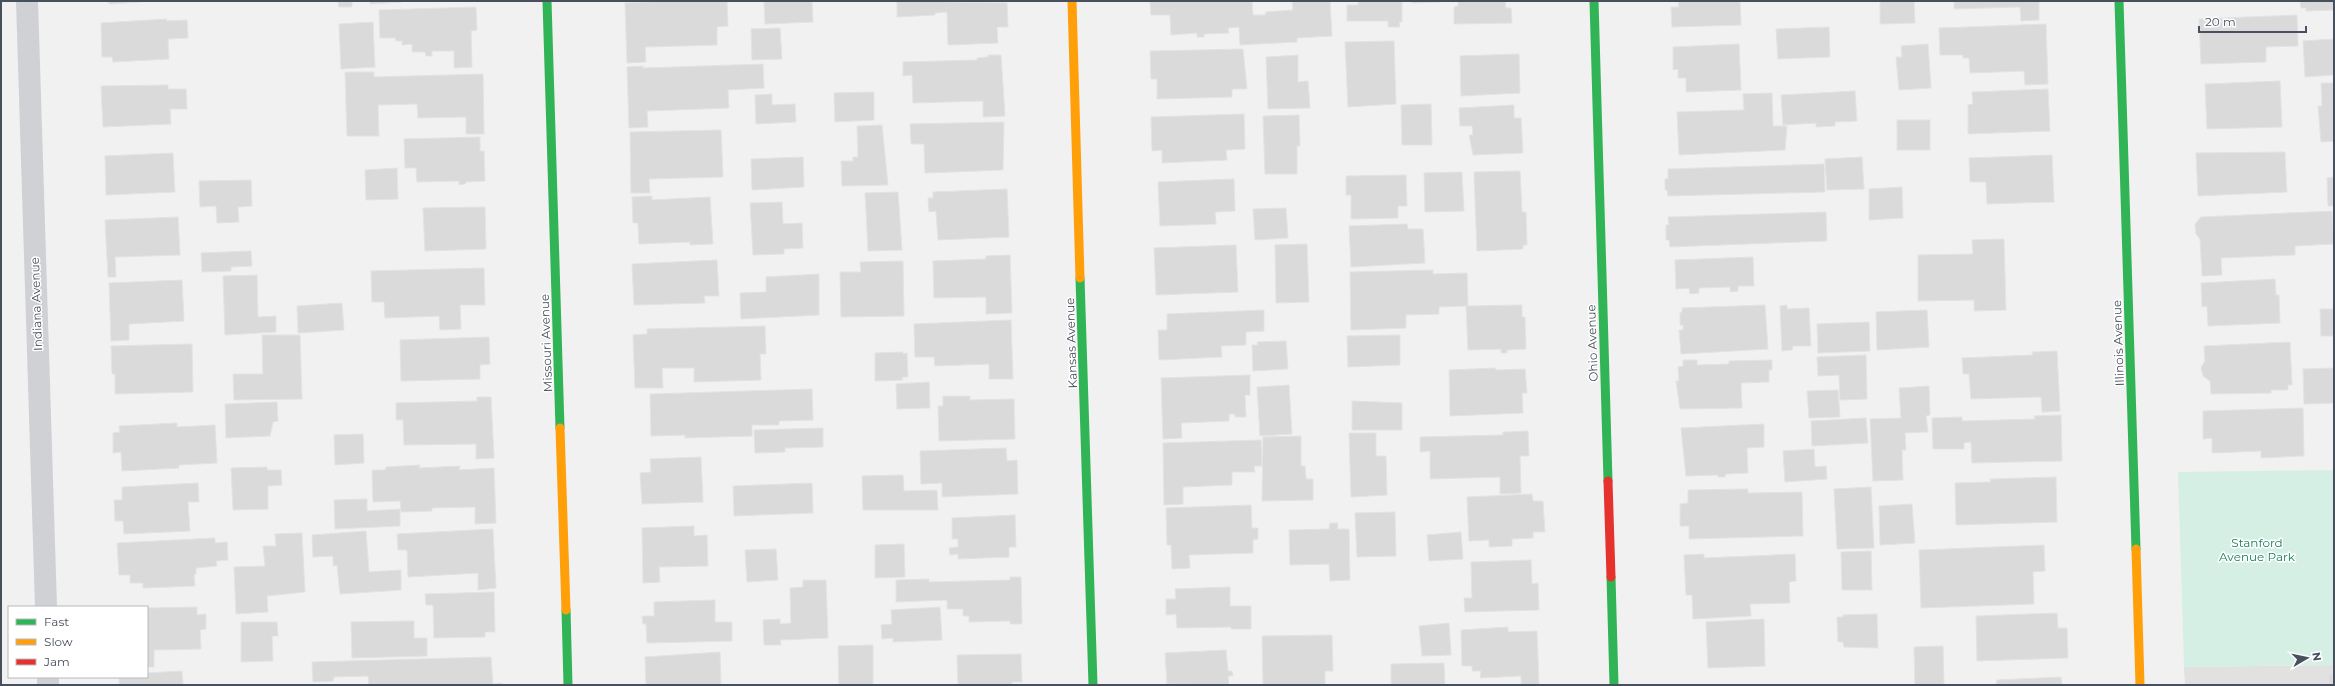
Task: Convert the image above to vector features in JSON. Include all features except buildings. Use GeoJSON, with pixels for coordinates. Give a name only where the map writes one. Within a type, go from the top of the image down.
{"type":"FeatureCollection","features":[{"type":"Feature","properties":{"kind":"street","name":"Indiana Avenue"},"geometry":{"type":"LineString","coordinates":[[27,1],[46,606]]}},
{"type":"Feature","properties":{"kind":"street","name":"Missouri Avenue"},"geometry":{"type":"LineString","coordinates":[[548,1],[568,685]]}},
{"type":"Feature","properties":{"kind":"street","name":"Kansas Avenue"},"geometry":{"type":"LineString","coordinates":[[1072,1],[1093,685]]}},
{"type":"Feature","properties":{"kind":"street","name":"Ohio Avenue"},"geometry":{"type":"LineString","coordinates":[[1594,1],[1614,685]]}},
{"type":"Feature","properties":{"kind":"street","name":"Illinois Avenue"},"geometry":{"type":"LineString","coordinates":[[2119,1],[2140,685]]}},
{"type":"Feature","properties":{"kind":"shaded area"},"geometry":{"type":"Polygon","coordinates":[[[2334,665],[2334,685],[2185,685],[2184,667],[2334,665]]]}},
{"type":"Feature","properties":{"kind":"green space","name":"Stanford Avenue Park"},"geometry":{"type":"Polygon","coordinates":[[[2334,470],[2334,665],[2184,667],[2178,472],[2334,470]]]}},
{"type":"Feature","properties":{"kind":"traffic: fast"},"geometry":{"type":"LineString","coordinates":[[547,1],[560,428]]}},
{"type":"Feature","properties":{"kind":"traffic: fast"},"geometry":{"type":"LineString","coordinates":[[1594,1],[1608,481]]}},
{"type":"Feature","properties":{"kind":"traffic: fast"},"geometry":{"type":"LineString","coordinates":[[2119,1],[2136,549]]}},
{"type":"Feature","properties":{"kind":"traffic: fast"},"geometry":{"type":"LineString","coordinates":[[1080,278],[1093,685]]}},
{"type":"Feature","properties":{"kind":"traffic: fast"},"geometry":{"type":"LineString","coordinates":[[1611,577],[1614,685]]}},
{"type":"Feature","properties":{"kind":"traffic: fast"},"geometry":{"type":"LineString","coordinates":[[566,610],[568,685]]}},
{"type":"Feature","properties":{"kind":"traffic: slow"},"geometry":{"type":"LineString","coordinates":[[1072,1],[1080,278]]}},
{"type":"Feature","properties":{"kind":"traffic: slow"},"geometry":{"type":"LineString","coordinates":[[560,428],[566,610]]}},
{"type":"Feature","properties":{"kind":"traffic: slow"},"geometry":{"type":"LineString","coordinates":[[2136,549],[2140,685]]}},
{"type":"Feature","properties":{"kind":"traffic: jam"},"geometry":{"type":"LineString","coordinates":[[1608,481],[1611,577]]}}]}
